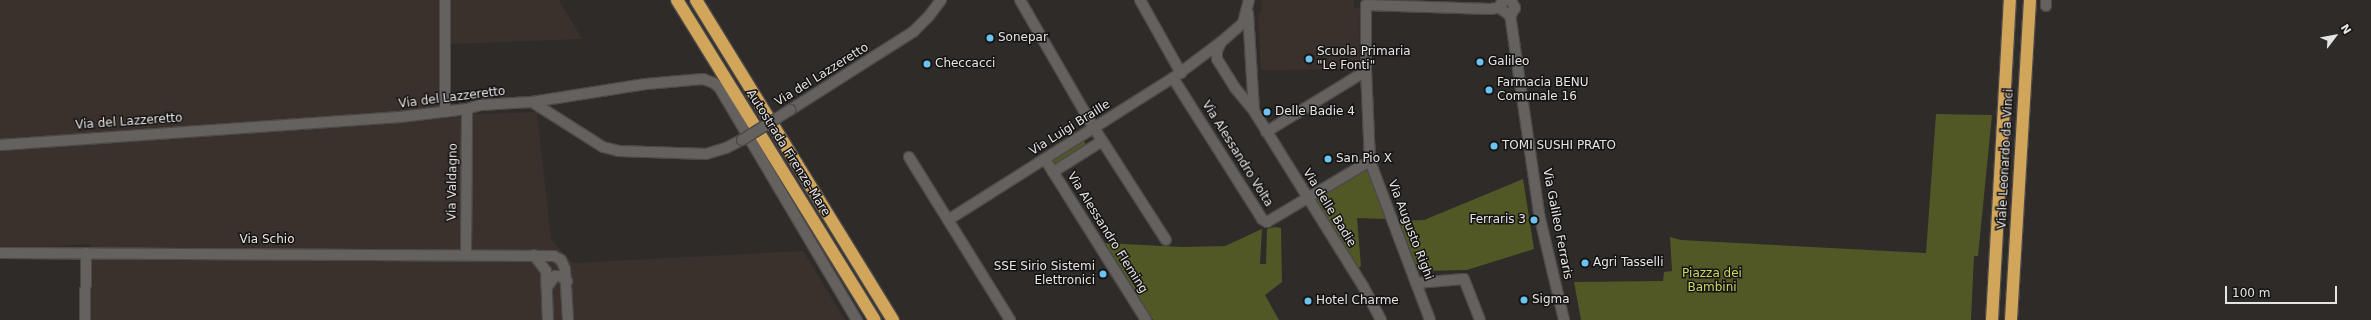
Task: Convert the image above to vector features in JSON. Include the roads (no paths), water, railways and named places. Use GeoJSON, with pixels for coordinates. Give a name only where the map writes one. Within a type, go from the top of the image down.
{"type":"FeatureCollection","features":[{"type":"Feature","properties":{"kind":"highway","name":"Autostrada Firenze-Mare"},"geometry":{"type":"LineString","coordinates":[[677,0],[875,320]]}},
{"type":"Feature","properties":{"kind":"highway","name":"Autostrada Firenze-Mare"},"geometry":{"type":"LineString","coordinates":[[696,0],[893,320]]}},
{"type":"Feature","properties":{"kind":"highway","name":"Viale Leonardo da Vinci"},"geometry":{"type":"LineString","coordinates":[[1992,320],[2010,0]]}},
{"type":"Feature","properties":{"kind":"highway","name":"Viale Leonardo da Vinci"},"geometry":{"type":"LineString","coordinates":[[2011,320],[2030,0]]}},
{"type":"Feature","properties":{"kind":"street"},"geometry":{"type":"LineString","coordinates":[[444,112],[446,0]]}},
{"type":"Feature","properties":{"kind":"street","name":"Via del Lazzeretto"},"geometry":{"type":"LineString","coordinates":[[0,146],[400,118],[467,109],[480,105],[532,102],[603,147],[619,151],[706,154],[726,148],[742,140],[913,32],[929,16],[941,0]]}},
{"type":"Feature","properties":{"kind":"street"},"geometry":{"type":"LineString","coordinates":[[1020,0],[1094,128],[1166,240]]}},
{"type":"Feature","properties":{"kind":"street"},"geometry":{"type":"LineString","coordinates":[[1140,0],[1177,76]]}},
{"type":"Feature","properties":{"kind":"street","name":"Via Galileo Ferraris"},"geometry":{"type":"LineString","coordinates":[[1511,0],[1516,8],[1510,14],[1539,214],[1564,320]]}},
{"type":"Feature","properties":{"kind":"street","name":"Via Augusto Righi"},"geometry":{"type":"LineString","coordinates":[[1430,320],[1370,161],[1366,71],[1366,2],[1491,9],[1503,3]]}},
{"type":"Feature","properties":{"kind":"street"},"geometry":{"type":"LineString","coordinates":[[1503,3],[1503,12],[1510,14]]}},
{"type":"Feature","properties":{"kind":"street","name":"Via delle Badie"},"geometry":{"type":"LineString","coordinates":[[1221,42],[1230,36],[1243,23],[1249,5]]}},
{"type":"Feature","properties":{"kind":"street","name":"Via delle Badie"},"geometry":{"type":"LineString","coordinates":[[1249,5],[1254,111]]}},
{"type":"Feature","properties":{"kind":"street"},"geometry":{"type":"LineString","coordinates":[[1230,36],[1242,38],[1251,51]]}},
{"type":"Feature","properties":{"kind":"street"},"geometry":{"type":"LineString","coordinates":[[1217,59],[1217,51],[1221,42]]}},
{"type":"Feature","properties":{"kind":"street","name":"Via Luigi Braille"},"geometry":{"type":"LineString","coordinates":[[948,220],[1177,76],[1221,42]]}},
{"type":"Feature","properties":{"kind":"street"},"geometry":{"type":"LineString","coordinates":[[1204,54],[1209,53],[1217,59]]}},
{"type":"Feature","properties":{"kind":"street","name":"Via delle Badie"},"geometry":{"type":"LineString","coordinates":[[1217,59],[1235,88],[1254,111],[1306,198],[1363,286],[1381,320]]}},
{"type":"Feature","properties":{"kind":"street"},"geometry":{"type":"LineString","coordinates":[[1266,132],[1366,71]]}},
{"type":"Feature","properties":{"kind":"street","name":"Via Alessandro Volta"},"geometry":{"type":"LineString","coordinates":[[1177,76],[1262,219],[1267,222],[1370,161]]}},
{"type":"Feature","properties":{"kind":"street"},"geometry":{"type":"LineString","coordinates":[[532,102],[646,84],[703,79],[714,83],[719,87],[857,320]]}},
{"type":"Feature","properties":{"kind":"street"},"geometry":{"type":"LineString","coordinates":[[1235,88],[1243,90],[1252,82]]}},
{"type":"Feature","properties":{"kind":"street","name":"Via Valdagno"},"geometry":{"type":"LineString","coordinates":[[466,255],[467,109]]}},
{"type":"Feature","properties":{"kind":"street"},"geometry":{"type":"LineString","coordinates":[[1053,172],[1102,141]]}},
{"type":"Feature","properties":{"kind":"street"},"geometry":{"type":"LineString","coordinates":[[909,157],[1010,320]]}},
{"type":"Feature","properties":{"kind":"street","name":"Via Alessandro Fleming"},"geometry":{"type":"LineString","coordinates":[[1045,159],[1146,320]]}},
{"type":"Feature","properties":{"kind":"street","name":"Via Schio"},"geometry":{"type":"LineString","coordinates":[[0,253],[466,255],[558,257],[565,269],[567,281]]}},
{"type":"Feature","properties":{"kind":"street"},"geometry":{"type":"LineString","coordinates":[[85,320],[86,253]]}},
{"type":"Feature","properties":{"kind":"street"},"geometry":{"type":"LineString","coordinates":[[534,256],[546,271],[548,320]]}},
{"type":"Feature","properties":{"kind":"street"},"geometry":{"type":"LineString","coordinates":[[547,287],[556,276],[560,276],[567,281],[568,320]]}},
{"type":"Feature","properties":{"kind":"street"},"geometry":{"type":"LineString","coordinates":[[1416,283],[1464,279],[1480,320]]}},
{"type":"Feature","properties":{"kind":"place","name":"Sonepar"},"geometry":{"type":"Point","coordinates":[990,38]}},
{"type":"Feature","properties":{"kind":"place","name":"Scuola Primaria \"Le Fonti\""},"geometry":{"type":"Point","coordinates":[1309,59]}},
{"type":"Feature","properties":{"kind":"place","name":"Galileo"},"geometry":{"type":"Point","coordinates":[1480,62]}},
{"type":"Feature","properties":{"kind":"place","name":"Checcacci"},"geometry":{"type":"Point","coordinates":[927,64]}},
{"type":"Feature","properties":{"kind":"place","name":"Farmacia BENU Comunale 16"},"geometry":{"type":"Point","coordinates":[1489,90]}},
{"type":"Feature","properties":{"kind":"place","name":"Delle Badie 4"},"geometry":{"type":"Point","coordinates":[1267,112]}},
{"type":"Feature","properties":{"kind":"place","name":"TOMI SUSHI PRATO"},"geometry":{"type":"Point","coordinates":[1494,146]}},
{"type":"Feature","properties":{"kind":"place","name":"San Pio X"},"geometry":{"type":"Point","coordinates":[1328,159]}},
{"type":"Feature","properties":{"kind":"place","name":"Ferraris 3"},"geometry":{"type":"Point","coordinates":[1534,220]}},
{"type":"Feature","properties":{"kind":"place","name":"Agri Tasselli"},"geometry":{"type":"Point","coordinates":[1585,263]}},
{"type":"Feature","properties":{"kind":"place","name":"SSE Sirio Sistemi Elettronici"},"geometry":{"type":"Point","coordinates":[1103,274]}},
{"type":"Feature","properties":{"kind":"place","name":"Sigma"},"geometry":{"type":"Point","coordinates":[1524,300]}},
{"type":"Feature","properties":{"kind":"place","name":"Hotel Charme"},"geometry":{"type":"Point","coordinates":[1308,301]}},
{"type":"Feature","properties":{"kind":"park label","name":"Piazza dei Bambini"},"geometry":{"type":"Point","coordinates":[1712,281]}}]}
